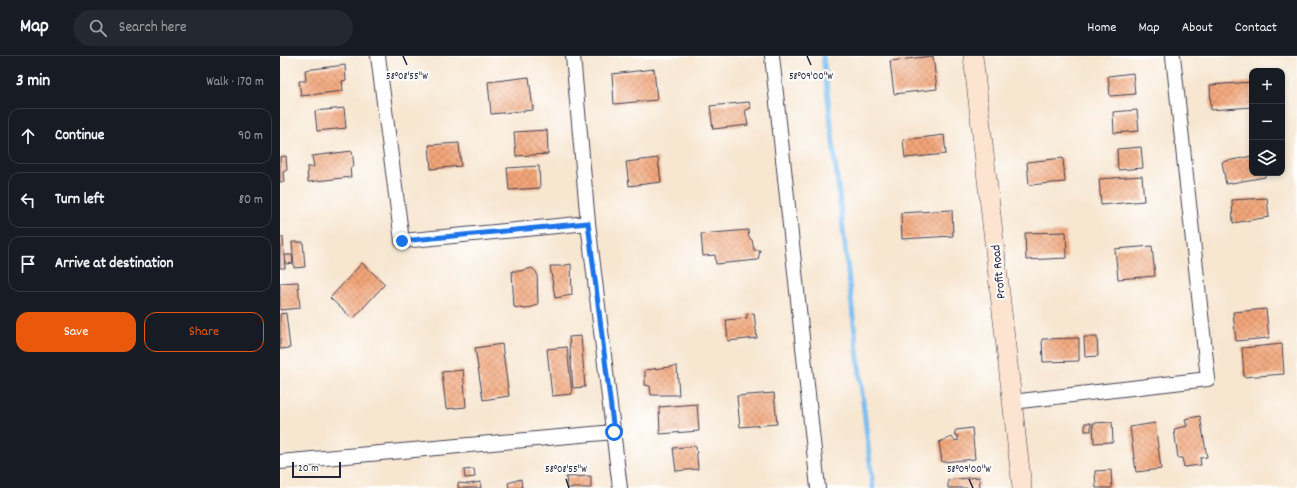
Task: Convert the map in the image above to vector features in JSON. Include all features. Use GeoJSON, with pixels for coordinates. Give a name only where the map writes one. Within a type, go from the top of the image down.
{"type":"FeatureCollection","features":[{"type":"Feature","properties":{"kind":"street"},"geometry":{"type":"LineString","coordinates":[[378,56],[402,241],[588,223]]}},
{"type":"Feature","properties":{"kind":"street"},"geometry":{"type":"LineString","coordinates":[[573,56],[588,223],[620,488]]}},
{"type":"Feature","properties":{"kind":"street"},"geometry":{"type":"LineString","coordinates":[[772,56],[818,488]]}},
{"type":"Feature","properties":{"kind":"street","name":"Profit Road"},"geometry":{"type":"LineString","coordinates":[[973,56],[1022,488]]}},
{"type":"Feature","properties":{"kind":"street"},"geometry":{"type":"LineString","coordinates":[[1012,402],[1208,379],[1174,56]]}},
{"type":"Feature","properties":{"kind":"street"},"geometry":{"type":"LineString","coordinates":[[280,462],[614,432]]}},
{"type":"Feature","properties":{"kind":"building"},"geometry":{"type":"Polygon","coordinates":[[[933,56],[937,89],[894,94],[890,61],[933,56]]]}},
{"type":"Feature","properties":{"kind":"building"},"geometry":{"type":"Polygon","coordinates":[[[345,65],[346,80],[342,81],[343,91],[301,96],[299,81],[306,81],[305,70],[345,65]]]}},
{"type":"Feature","properties":{"kind":"building"},"geometry":{"type":"Polygon","coordinates":[[[654,69],[657,100],[614,104],[612,74],[654,69]]]}},
{"type":"Feature","properties":{"kind":"building"},"geometry":{"type":"Polygon","coordinates":[[[1133,73],[1135,94],[1110,96],[1108,76],[1133,73]]]}},
{"type":"Feature","properties":{"kind":"building"},"geometry":{"type":"Polygon","coordinates":[[[529,77],[533,110],[491,114],[488,82],[529,77]]]}},
{"type":"Feature","properties":{"kind":"building"},"geometry":{"type":"Polygon","coordinates":[[[1249,82],[1249,107],[1211,110],[1210,85],[1249,82]]]}},
{"type":"Feature","properties":{"kind":"building"},"geometry":{"type":"Polygon","coordinates":[[[749,102],[751,108],[745,110],[748,125],[713,129],[710,106],[749,102]]]}},
{"type":"Feature","properties":{"kind":"building"},"geometry":{"type":"Polygon","coordinates":[[[344,108],[346,128],[317,131],[315,111],[344,108]]]}},
{"type":"Feature","properties":{"kind":"building"},"geometry":{"type":"Polygon","coordinates":[[[1137,110],[1139,131],[1114,133],[1113,112],[1137,110]]]}},
{"type":"Feature","properties":{"kind":"building"},"geometry":{"type":"Polygon","coordinates":[[[547,130],[548,154],[516,156],[514,132],[547,130]]]}},
{"type":"Feature","properties":{"kind":"building"},"geometry":{"type":"Polygon","coordinates":[[[944,135],[946,154],[905,158],[903,140],[944,135]]]}},
{"type":"Feature","properties":{"kind":"building"},"geometry":{"type":"Polygon","coordinates":[[[459,143],[461,166],[431,169],[429,145],[459,143]]]}},
{"type":"Feature","properties":{"kind":"building"},"geometry":{"type":"Polygon","coordinates":[[[1141,147],[1143,168],[1118,170],[1117,149],[1141,147]]]}},
{"type":"Feature","properties":{"kind":"building"},"geometry":{"type":"Polygon","coordinates":[[[352,151],[354,166],[350,168],[351,177],[308,182],[307,167],[314,167],[312,156],[352,151]]]}},
{"type":"Feature","properties":{"kind":"building"},"geometry":{"type":"Polygon","coordinates":[[[286,156],[287,170],[283,172],[284,182],[280,182],[280,157],[286,156]]]}},
{"type":"Feature","properties":{"kind":"building"},"geometry":{"type":"Polygon","coordinates":[[[1249,157],[1249,176],[1265,177],[1226,184],[1222,162],[1249,157]]]}},
{"type":"Feature","properties":{"kind":"building"},"geometry":{"type":"Polygon","coordinates":[[[658,158],[661,182],[629,186],[626,162],[658,158]]]}},
{"type":"Feature","properties":{"kind":"building"},"geometry":{"type":"Polygon","coordinates":[[[1063,158],[1065,182],[1029,185],[1027,162],[1063,158]]]}},
{"type":"Feature","properties":{"kind":"building"},"geometry":{"type":"Polygon","coordinates":[[[539,166],[540,188],[509,190],[507,168],[539,166]]]}},
{"type":"Feature","properties":{"kind":"building"},"geometry":{"type":"Polygon","coordinates":[[[1142,176],[1144,201],[1101,205],[1099,179],[1142,176]]]}},
{"type":"Feature","properties":{"kind":"building"},"geometry":{"type":"Polygon","coordinates":[[[1267,198],[1269,217],[1233,223],[1232,200],[1267,198]]]}},
{"type":"Feature","properties":{"kind":"building"},"geometry":{"type":"Polygon","coordinates":[[[952,210],[953,236],[902,239],[901,213],[952,210]]]}},
{"type":"Feature","properties":{"kind":"building"},"geometry":{"type":"Polygon","coordinates":[[[748,230],[749,238],[752,240],[754,250],[760,250],[758,260],[716,264],[715,255],[703,256],[701,234],[748,230]]]}},
{"type":"Feature","properties":{"kind":"building"},"geometry":{"type":"Polygon","coordinates":[[[1066,232],[1067,258],[1026,260],[1025,233],[1066,232]]]}},
{"type":"Feature","properties":{"kind":"building"},"geometry":{"type":"Polygon","coordinates":[[[280,237],[283,237],[285,268],[280,268],[280,237]]]}},
{"type":"Feature","properties":{"kind":"building"},"geometry":{"type":"Polygon","coordinates":[[[292,242],[303,242],[305,267],[294,268],[292,242]]]}},
{"type":"Feature","properties":{"kind":"building"},"geometry":{"type":"Polygon","coordinates":[[[1152,246],[1155,276],[1118,279],[1115,249],[1152,246]]]}},
{"type":"Feature","properties":{"kind":"building"},"geometry":{"type":"Polygon","coordinates":[[[285,255],[292,255],[293,263],[286,264],[285,255]]]}},
{"type":"Feature","properties":{"kind":"building"},"geometry":{"type":"Polygon","coordinates":[[[362,263],[385,284],[353,319],[330,298],[362,263]]]}},
{"type":"Feature","properties":{"kind":"building"},"geometry":{"type":"Polygon","coordinates":[[[571,264],[572,295],[555,298],[550,266],[571,264]]]}},
{"type":"Feature","properties":{"kind":"building"},"geometry":{"type":"Polygon","coordinates":[[[532,268],[537,273],[538,305],[526,309],[514,307],[512,271],[532,268]]]}},
{"type":"Feature","properties":{"kind":"building"},"geometry":{"type":"Polygon","coordinates":[[[298,282],[300,308],[280,310],[280,283],[298,282]]]}},
{"type":"Feature","properties":{"kind":"building"},"geometry":{"type":"Polygon","coordinates":[[[1266,309],[1269,338],[1236,341],[1233,312],[1266,309]]]}},
{"type":"Feature","properties":{"kind":"building"},"geometry":{"type":"Polygon","coordinates":[[[286,313],[290,348],[280,349],[280,314],[286,313]]]}},
{"type":"Feature","properties":{"kind":"building"},"geometry":{"type":"Polygon","coordinates":[[[754,313],[757,338],[728,341],[726,320],[747,318],[747,314],[754,313]]]}},
{"type":"Feature","properties":{"kind":"building"},"geometry":{"type":"Polygon","coordinates":[[[581,336],[585,387],[573,388],[569,337],[581,336]]]}},
{"type":"Feature","properties":{"kind":"building"},"geometry":{"type":"Polygon","coordinates":[[[1084,337],[1097,337],[1098,356],[1085,357],[1084,337]]]}},
{"type":"Feature","properties":{"kind":"building"},"geometry":{"type":"Polygon","coordinates":[[[1079,338],[1079,361],[1043,362],[1042,339],[1079,338]]]}},
{"type":"Feature","properties":{"kind":"building"},"geometry":{"type":"Polygon","coordinates":[[[502,344],[509,396],[483,400],[475,348],[502,344]]]}},
{"type":"Feature","properties":{"kind":"building"},"geometry":{"type":"Polygon","coordinates":[[[1282,344],[1284,374],[1244,377],[1242,348],[1282,344]]]}},
{"type":"Feature","properties":{"kind":"building"},"geometry":{"type":"Polygon","coordinates":[[[567,347],[572,394],[552,396],[547,349],[567,347]]]}},
{"type":"Feature","properties":{"kind":"building"},"geometry":{"type":"Polygon","coordinates":[[[677,366],[679,395],[651,395],[650,386],[645,385],[645,370],[677,366]]]}},
{"type":"Feature","properties":{"kind":"building"},"geometry":{"type":"Polygon","coordinates":[[[463,370],[466,407],[446,409],[442,372],[463,370]]]}},
{"type":"Feature","properties":{"kind":"building"},"geometry":{"type":"Polygon","coordinates":[[[774,393],[777,424],[740,427],[737,396],[774,393]]]}},
{"type":"Feature","properties":{"kind":"building"},"geometry":{"type":"Polygon","coordinates":[[[697,404],[699,431],[660,434],[659,407],[697,404]]]}},
{"type":"Feature","properties":{"kind":"building"},"geometry":{"type":"Polygon","coordinates":[[[1200,416],[1207,457],[1200,458],[1201,465],[1184,467],[1182,458],[1178,458],[1174,429],[1187,426],[1185,419],[1200,416]]]}},
{"type":"Feature","properties":{"kind":"building"},"geometry":{"type":"Polygon","coordinates":[[[1112,422],[1113,442],[1094,443],[1093,423],[1112,422]]]}},
{"type":"Feature","properties":{"kind":"building"},"geometry":{"type":"Polygon","coordinates":[[[1085,423],[1091,423],[1091,431],[1085,431],[1085,423]]]}},
{"type":"Feature","properties":{"kind":"building"},"geometry":{"type":"Polygon","coordinates":[[[1155,423],[1161,469],[1136,472],[1130,427],[1155,423]]]}},
{"type":"Feature","properties":{"kind":"building"},"geometry":{"type":"Polygon","coordinates":[[[972,428],[975,459],[942,462],[939,442],[952,437],[954,440],[958,441],[958,436],[954,434],[956,430],[972,428]]]}},
{"type":"Feature","properties":{"kind":"building"},"geometry":{"type":"Polygon","coordinates":[[[696,446],[698,469],[676,471],[673,448],[696,446]]]}},
{"type":"Feature","properties":{"kind":"building"},"geometry":{"type":"Polygon","coordinates":[[[474,469],[475,477],[465,478],[464,470],[474,469]]]}},
{"type":"Feature","properties":{"kind":"building"},"geometry":{"type":"Polygon","coordinates":[[[1111,470],[1112,488],[1096,488],[1095,471],[1111,470]]]}},
{"type":"Feature","properties":{"kind":"building"},"geometry":{"type":"Polygon","coordinates":[[[591,476],[591,488],[567,488],[566,477],[591,476]]]}},
{"type":"Feature","properties":{"kind":"building"},"geometry":{"type":"Polygon","coordinates":[[[979,477],[980,488],[948,488],[948,480],[979,477]]]}},
{"type":"Feature","properties":{"kind":"building"},"geometry":{"type":"Polygon","coordinates":[[[521,479],[522,488],[509,488],[508,483],[521,479]]]}},
{"type":"Feature","properties":{"kind":"building"},"geometry":{"type":"Polygon","coordinates":[[[480,482],[481,488],[458,488],[458,483],[469,484],[480,482]]]}},
{"type":"Feature","properties":{"kind":"waterway"},"geometry":{"type":"LineString","coordinates":[[823,56],[873,488]]}},
{"type":"Feature","properties":{"kind":"route"},"geometry":{"type":"LineString","coordinates":[[402,241],[588,223],[614,432]]}}]}
